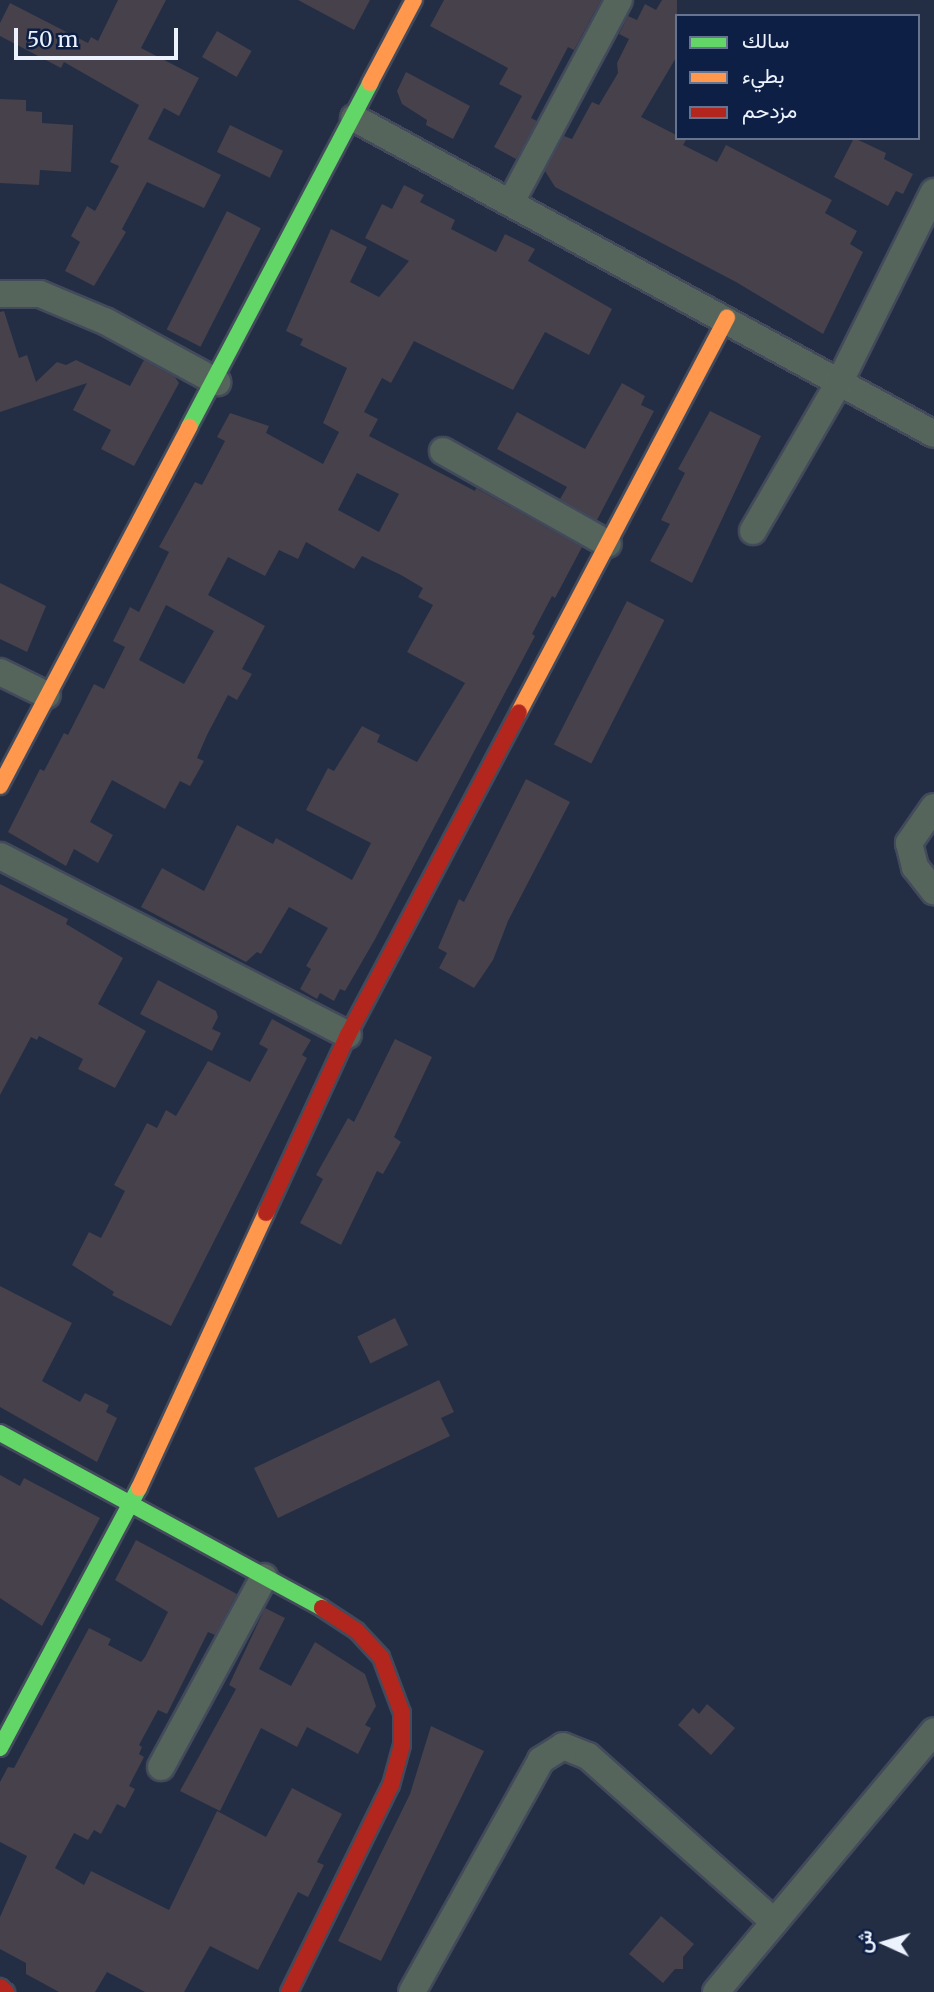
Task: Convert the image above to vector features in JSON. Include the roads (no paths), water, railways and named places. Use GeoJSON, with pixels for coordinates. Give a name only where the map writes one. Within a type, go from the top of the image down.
{"type":"FeatureCollection","features":[{"type":"Feature","properties":{"kind":"street"},"geometry":{"type":"LineString","coordinates":[[0,786],[216,382],[414,0]]}},
{"type":"Feature","properties":{"kind":"street"},"geometry":{"type":"LineString","coordinates":[[511,202],[619,0]]}},
{"type":"Feature","properties":{"kind":"street"},"geometry":{"type":"LineString","coordinates":[[354,118],[727,317],[934,434]]}},
{"type":"Feature","properties":{"kind":"street"},"geometry":{"type":"LineString","coordinates":[[753,531],[840,382],[934,192]]}},
{"type":"Feature","properties":{"kind":"street"},"geometry":{"type":"LineString","coordinates":[[0,294],[40,294],[105,321],[216,382]]}},
{"type":"Feature","properties":{"kind":"street"},"geometry":{"type":"LineString","coordinates":[[0,1748],[132,1503],[348,1035],[727,317]]}},
{"type":"Feature","properties":{"kind":"street"},"geometry":{"type":"LineString","coordinates":[[443,451],[608,544]]}},
{"type":"Feature","properties":{"kind":"street"},"geometry":{"type":"LineString","coordinates":[[0,672],[47,695]]}},
{"type":"Feature","properties":{"kind":"street"},"geometry":{"type":"LineString","coordinates":[[934,807],[909,843],[915,867],[934,891]]}},
{"type":"Feature","properties":{"kind":"street"},"geometry":{"type":"LineString","coordinates":[[0,856],[348,1035]]}},
{"type":"Feature","properties":{"kind":"street"},"geometry":{"type":"LineString","coordinates":[[0,1433],[132,1503],[357,1631],[381,1657],[402,1713],[402,1745],[391,1784],[289,1992]]}},
{"type":"Feature","properties":{"kind":"street"},"geometry":{"type":"LineString","coordinates":[[161,1767],[264,1577]]}},
{"type":"Feature","properties":{"kind":"street"},"geometry":{"type":"LineString","coordinates":[[716,1992],[934,1731]]}},
{"type":"Feature","properties":{"kind":"street"},"geometry":{"type":"LineString","coordinates":[[412,1992],[541,1760],[563,1746],[588,1756],[773,1921]]}},
{"type":"Feature","properties":{"kind":"street"},"geometry":{"type":"LineString","coordinates":[[0,1987],[6,1992]]}}]}
